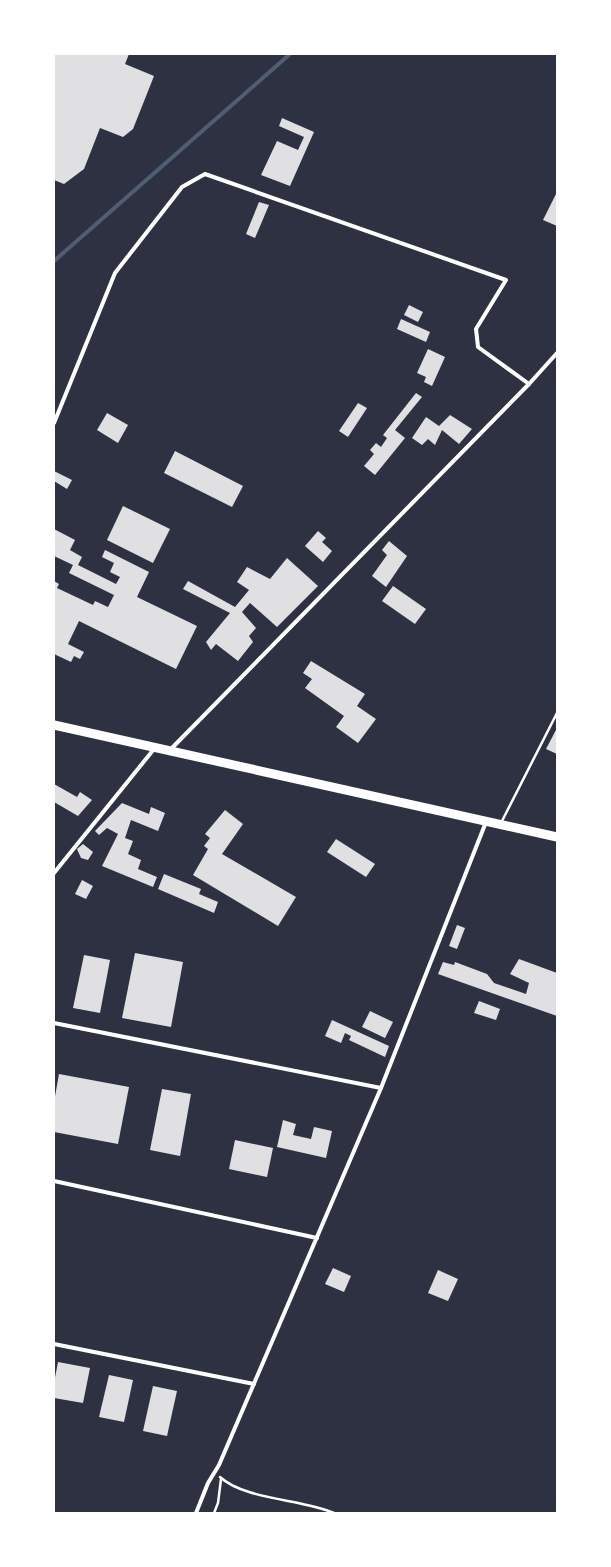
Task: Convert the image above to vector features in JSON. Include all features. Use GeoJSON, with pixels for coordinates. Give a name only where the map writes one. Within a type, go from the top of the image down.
{"type":"FeatureCollection","features":[{"type":"Feature","properties":{"kind":"main road"},"geometry":{"type":"LineString","coordinates":[[54,725],[557,837]]}},
{"type":"Feature","properties":{"kind":"street"},"geometry":{"type":"LineString","coordinates":[[54,423],[115,273],[182,187],[205,174],[506,280],[476,328],[478,347],[529,384]]}},
{"type":"Feature","properties":{"kind":"street"},"geometry":{"type":"LineString","coordinates":[[170,750],[529,384],[557,353]]}},
{"type":"Feature","properties":{"kind":"street"},"geometry":{"type":"LineString","coordinates":[[54,873],[155,747]]}},
{"type":"Feature","properties":{"kind":"street"},"geometry":{"type":"LineString","coordinates":[[196,1513],[208,1483],[216,1470],[254,1384],[381,1088],[486,821]]}},
{"type":"Feature","properties":{"kind":"street"},"geometry":{"type":"LineString","coordinates":[[54,1022],[381,1088]]}},
{"type":"Feature","properties":{"kind":"street"},"geometry":{"type":"LineString","coordinates":[[54,1182],[317,1238]]}},
{"type":"Feature","properties":{"kind":"street"},"geometry":{"type":"LineString","coordinates":[[54,1344],[254,1384]]}},
{"type":"Feature","properties":{"kind":"lane"},"geometry":{"type":"LineString","coordinates":[[500,824],[557,712]]}},
{"type":"Feature","properties":{"kind":"path"},"geometry":{"type":"LineString","coordinates":[[216,1470],[221,1478],[232,1486],[253,1493],[312,1505],[334,1513]]}},
{"type":"Feature","properties":{"kind":"path"},"geometry":{"type":"LineString","coordinates":[[214,1513],[218,1503],[221,1478]]}},
{"type":"Feature","properties":{"kind":"building"},"geometry":{"type":"Polygon","coordinates":[[[54,54],[129,54],[125,64],[154,76],[133,129],[123,137],[100,128],[84,169],[64,184],[54,180],[54,54]]]}},
{"type":"Feature","properties":{"kind":"building"},"geometry":{"type":"Polygon","coordinates":[[[282,118],[314,132],[290,186],[261,175],[277,141],[298,150],[304,137],[279,126],[282,118]]]}},
{"type":"Feature","properties":{"kind":"building"},"geometry":{"type":"Polygon","coordinates":[[[557,192],[557,226],[543,220],[557,192]]]}},
{"type":"Feature","properties":{"kind":"building"},"geometry":{"type":"Polygon","coordinates":[[[259,202],[269,205],[255,238],[246,234],[259,202]]]}},
{"type":"Feature","properties":{"kind":"building"},"geometry":{"type":"Polygon","coordinates":[[[409,305],[423,312],[418,322],[404,315],[409,305]]]}},
{"type":"Feature","properties":{"kind":"building"},"geometry":{"type":"Polygon","coordinates":[[[401,319],[430,332],[426,342],[397,329],[401,319]]]}},
{"type":"Feature","properties":{"kind":"building"},"geometry":{"type":"Polygon","coordinates":[[[428,349],[445,357],[432,386],[424,382],[426,377],[417,373],[428,349]]]}},
{"type":"Feature","properties":{"kind":"building"},"geometry":{"type":"Polygon","coordinates":[[[416,393],[422,397],[395,430],[405,438],[375,475],[364,466],[374,454],[370,450],[376,443],[381,447],[387,438],[383,435],[416,393]]]}},
{"type":"Feature","properties":{"kind":"building"},"geometry":{"type":"Polygon","coordinates":[[[358,403],[367,408],[348,437],[339,431],[358,403]]]}},
{"type":"Feature","properties":{"kind":"building"},"geometry":{"type":"Polygon","coordinates":[[[107,413],[128,425],[118,443],[97,430],[107,413]]]}},
{"type":"Feature","properties":{"kind":"building"},"geometry":{"type":"Polygon","coordinates":[[[450,415],[472,429],[459,444],[442,430],[435,445],[428,439],[422,445],[412,438],[426,417],[439,426],[450,415]]]}},
{"type":"Feature","properties":{"kind":"building"},"geometry":{"type":"Polygon","coordinates":[[[175,451],[243,486],[232,507],[164,473],[175,451]]]}},
{"type":"Feature","properties":{"kind":"building"},"geometry":{"type":"Polygon","coordinates":[[[54,471],[72,480],[67,489],[54,481],[54,471]]]}},
{"type":"Feature","properties":{"kind":"building"},"geometry":{"type":"Polygon","coordinates":[[[123,506],[170,529],[153,563],[107,540],[123,506]]]}},
{"type":"Feature","properties":{"kind":"building"},"geometry":{"type":"Polygon","coordinates":[[[54,529],[75,540],[70,550],[82,557],[78,565],[116,584],[120,577],[110,572],[114,563],[102,557],[105,550],[149,572],[137,597],[197,626],[176,669],[79,621],[68,644],[84,652],[80,659],[74,656],[71,662],[54,654],[54,581],[59,584],[57,588],[93,605],[95,601],[108,607],[114,595],[69,573],[73,565],[54,556],[54,529]]]}},
{"type":"Feature","properties":{"kind":"building"},"geometry":{"type":"Polygon","coordinates":[[[318,531],[326,538],[322,542],[332,551],[323,562],[305,546],[318,531]]]}},
{"type":"Feature","properties":{"kind":"building"},"geometry":{"type":"Polygon","coordinates":[[[389,541],[407,556],[386,587],[372,576],[387,555],[382,550],[389,541]]]}},
{"type":"Feature","properties":{"kind":"building"},"geometry":{"type":"Polygon","coordinates":[[[287,558],[318,586],[277,627],[250,603],[242,612],[256,628],[249,636],[253,642],[238,661],[216,644],[211,650],[206,642],[230,613],[183,589],[188,581],[235,607],[249,590],[237,582],[247,567],[270,579],[287,558]]]}},
{"type":"Feature","properties":{"kind":"building"},"geometry":{"type":"Polygon","coordinates":[[[393,586],[426,609],[415,624],[382,601],[393,586]]]}},
{"type":"Feature","properties":{"kind":"building"},"geometry":{"type":"Polygon","coordinates":[[[311,661],[365,694],[357,706],[376,719],[358,743],[336,727],[344,716],[305,688],[312,679],[303,673],[311,661]]]}},
{"type":"Feature","properties":{"kind":"building"},"geometry":{"type":"Polygon","coordinates":[[[557,728],[557,754],[546,749],[557,728]]]}},
{"type":"Feature","properties":{"kind":"building"},"geometry":{"type":"Polygon","coordinates":[[[54,784],[77,797],[80,792],[92,800],[78,816],[54,802],[54,784]]]}},
{"type":"Feature","properties":{"kind":"building"},"geometry":{"type":"Polygon","coordinates":[[[122,803],[149,814],[151,807],[165,813],[158,831],[131,820],[125,838],[133,841],[128,854],[141,860],[138,869],[157,877],[153,887],[102,866],[118,834],[107,828],[99,835],[95,831],[122,803]]]}},
{"type":"Feature","properties":{"kind":"building"},"geometry":{"type":"Polygon","coordinates":[[[225,810],[243,824],[222,854],[296,897],[278,926],[193,875],[208,849],[204,846],[210,838],[205,834],[225,810]]]}},
{"type":"Feature","properties":{"kind":"building"},"geometry":{"type":"Polygon","coordinates":[[[336,839],[375,864],[366,877],[327,852],[336,839]]]}},
{"type":"Feature","properties":{"kind":"building"},"geometry":{"type":"Polygon","coordinates":[[[83,844],[93,852],[88,860],[81,858],[77,849],[83,844]]]}},
{"type":"Feature","properties":{"kind":"building"},"geometry":{"type":"Polygon","coordinates":[[[164,874],[201,889],[199,894],[218,902],[214,913],[158,889],[164,874]]]}},
{"type":"Feature","properties":{"kind":"building"},"geometry":{"type":"Polygon","coordinates":[[[82,880],[93,886],[86,899],[75,894],[82,880]]]}},
{"type":"Feature","properties":{"kind":"building"},"geometry":{"type":"Polygon","coordinates":[[[457,925],[465,928],[457,949],[449,946],[457,925]]]}},
{"type":"Feature","properties":{"kind":"building"},"geometry":{"type":"Polygon","coordinates":[[[135,953],[183,962],[171,1027],[122,1018],[135,953]]]}},
{"type":"Feature","properties":{"kind":"building"},"geometry":{"type":"Polygon","coordinates":[[[84,955],[110,960],[100,1013],[73,1008],[84,955]]]}},
{"type":"Feature","properties":{"kind":"building"},"geometry":{"type":"Polygon","coordinates":[[[519,959],[557,973],[557,1016],[438,974],[443,962],[454,965],[455,962],[487,974],[494,983],[526,994],[529,983],[510,974],[519,959]]]}},
{"type":"Feature","properties":{"kind":"building"},"geometry":{"type":"Polygon","coordinates":[[[479,1001],[500,1009],[496,1020],[474,1013],[479,1001]]]}},
{"type":"Feature","properties":{"kind":"building"},"geometry":{"type":"Polygon","coordinates":[[[370,1011],[393,1022],[385,1038],[362,1027],[370,1011]]]}},
{"type":"Feature","properties":{"kind":"building"},"geometry":{"type":"Polygon","coordinates":[[[332,1020],[389,1046],[385,1057],[349,1040],[351,1036],[345,1033],[341,1043],[325,1036],[332,1020]]]}},
{"type":"Feature","properties":{"kind":"building"},"geometry":{"type":"Polygon","coordinates":[[[59,1074],[129,1087],[118,1144],[54,1132],[54,1102],[59,1074]]]}},
{"type":"Feature","properties":{"kind":"building"},"geometry":{"type":"Polygon","coordinates":[[[162,1089],[191,1094],[180,1156],[150,1150],[162,1089]]]}},
{"type":"Feature","properties":{"kind":"building"},"geometry":{"type":"Polygon","coordinates":[[[283,1120],[296,1124],[293,1135],[311,1139],[314,1127],[332,1131],[326,1158],[277,1147],[283,1120]]]}},
{"type":"Feature","properties":{"kind":"building"},"geometry":{"type":"Polygon","coordinates":[[[235,1140],[273,1148],[267,1177],[229,1169],[235,1140]]]}},
{"type":"Feature","properties":{"kind":"building"},"geometry":{"type":"Polygon","coordinates":[[[333,1268],[351,1276],[344,1292],[325,1284],[333,1268]]]}},
{"type":"Feature","properties":{"kind":"building"},"geometry":{"type":"Polygon","coordinates":[[[438,1270],[458,1279],[448,1301],[428,1293],[438,1270]]]}},
{"type":"Feature","properties":{"kind":"building"},"geometry":{"type":"Polygon","coordinates":[[[58,1362],[90,1368],[83,1403],[54,1398],[54,1383],[58,1362]]]}},
{"type":"Feature","properties":{"kind":"building"},"geometry":{"type":"Polygon","coordinates":[[[109,1375],[133,1380],[124,1422],[99,1417],[109,1375]]]}},
{"type":"Feature","properties":{"kind":"building"},"geometry":{"type":"Polygon","coordinates":[[[153,1386],[177,1391],[167,1436],[143,1431],[153,1386]]]}},
{"type":"Feature","properties":{"kind":"waterway"},"geometry":{"type":"LineString","coordinates":[[54,261],[290,54]]}}]}
